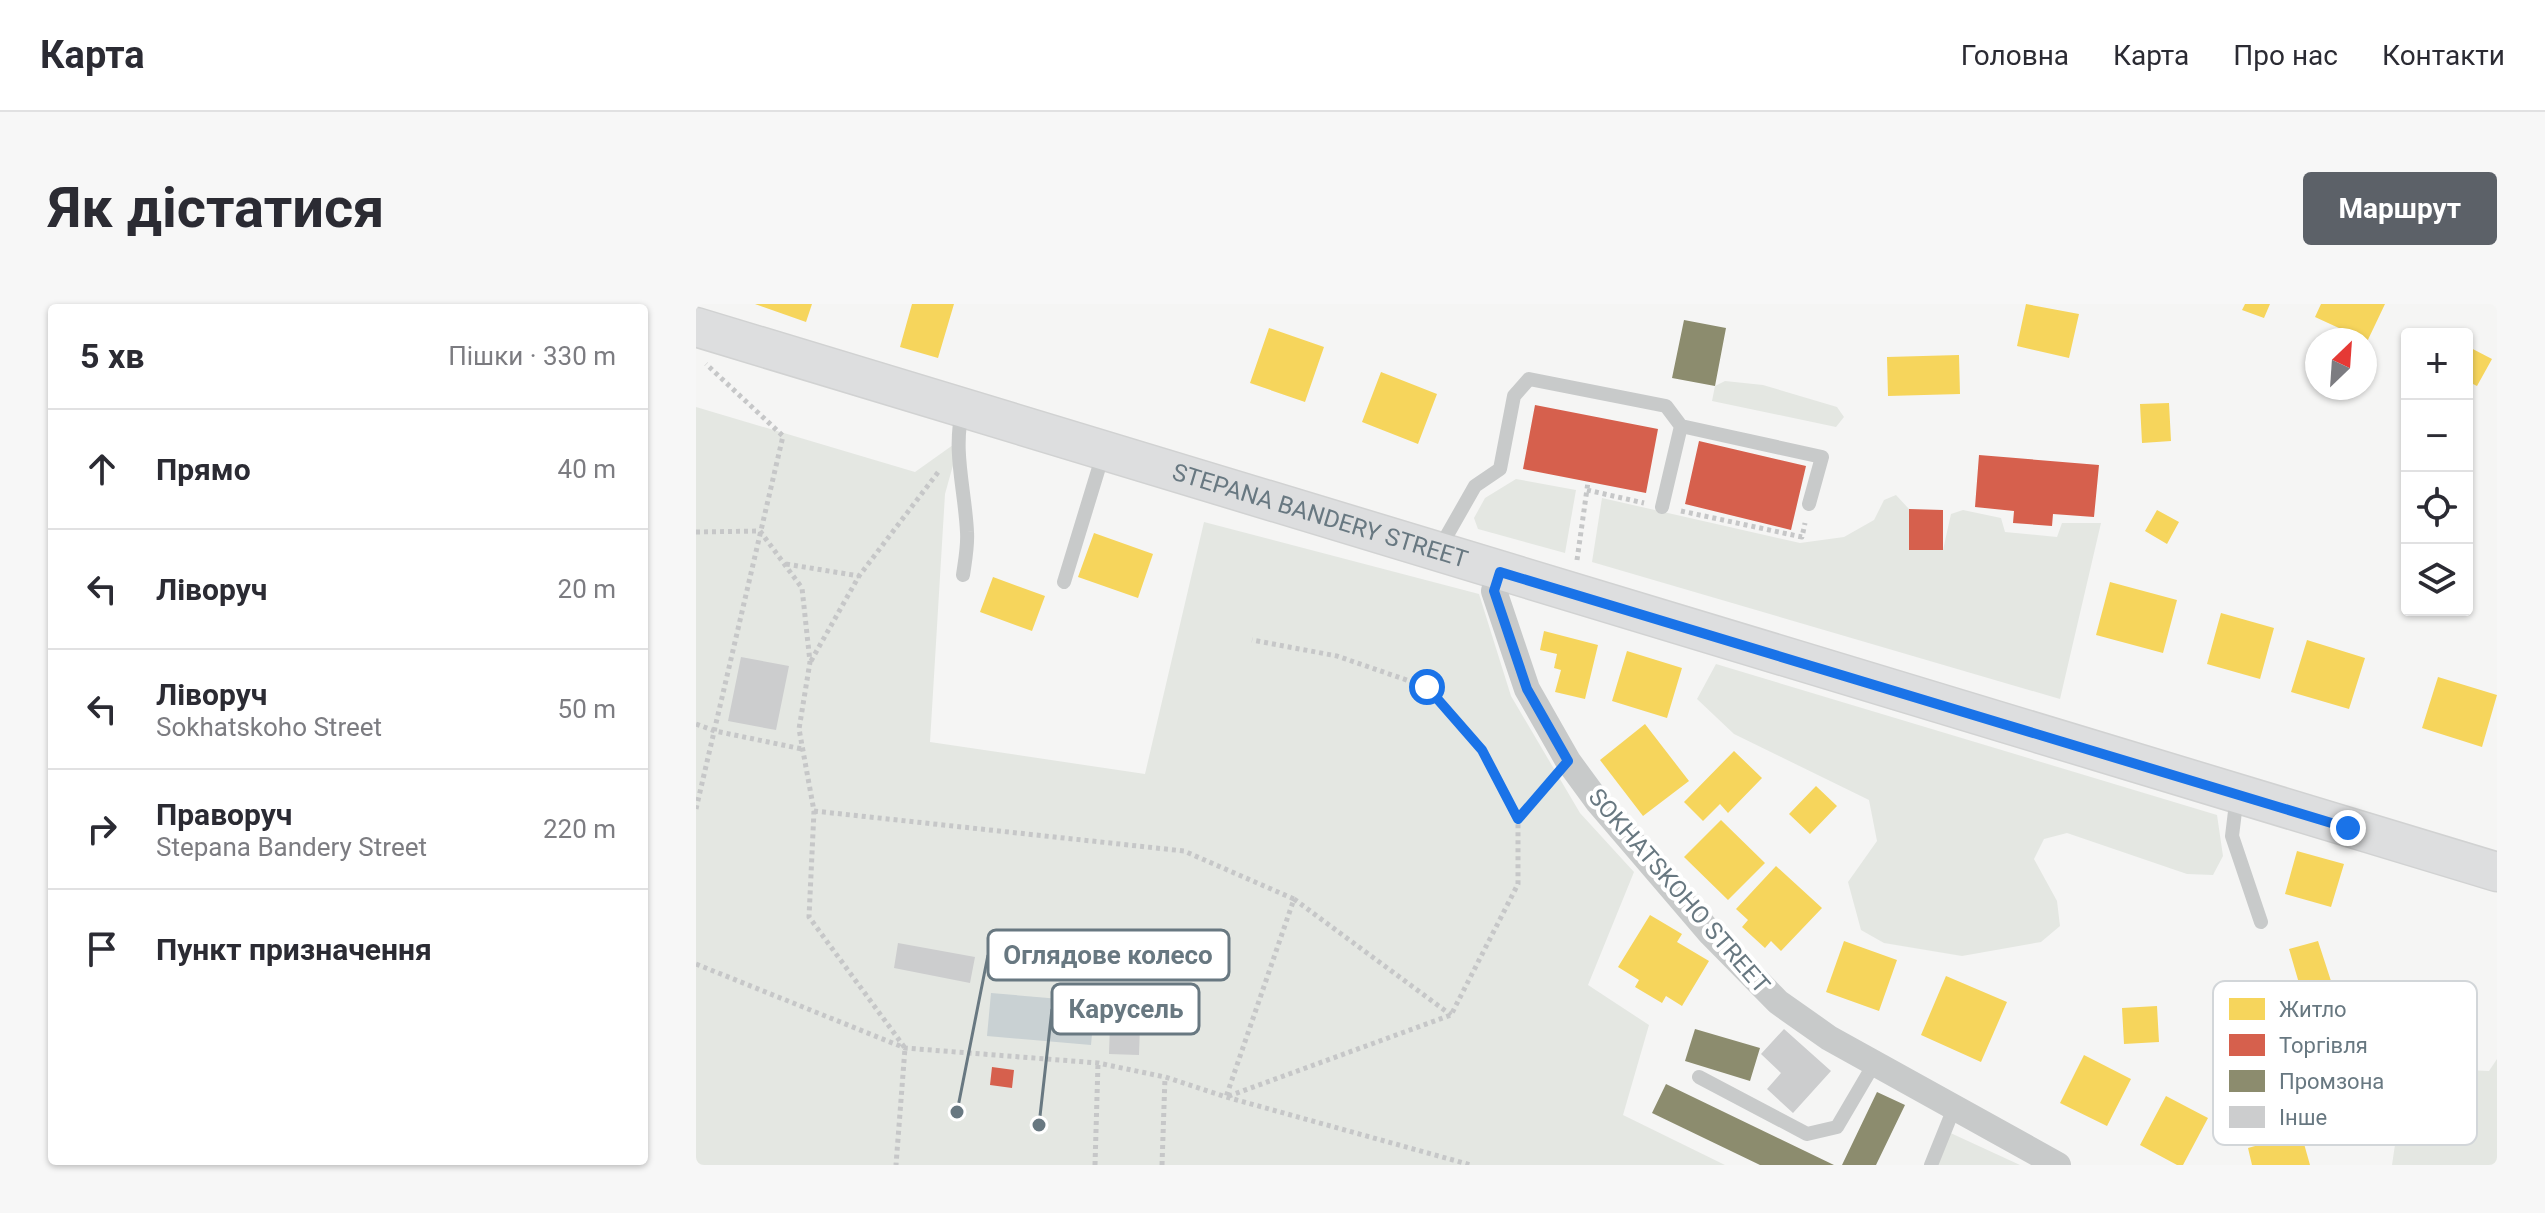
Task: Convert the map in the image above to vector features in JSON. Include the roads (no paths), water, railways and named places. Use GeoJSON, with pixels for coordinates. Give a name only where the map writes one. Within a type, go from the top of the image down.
{"type":"FeatureCollection","features":[{"type":"Feature","properties":{"kind":"main road","name":"STEPANA BANDERY STREET"},"geometry":{"type":"LineString","coordinates":[[696,327],[2497,872]]}},
{"type":"Feature","properties":{"kind":"street","name":"SOKHATSKOHO STREET"},"geometry":{"type":"LineString","coordinates":[[1500,572],[1494,591],[1527,689],[1568,761],[1598,802],[1711,934],[1778,1002],[1829,1038],[2058,1165]]}},
{"type":"Feature","properties":{"kind":"lane"},"geometry":{"type":"LineString","coordinates":[[1438,552],[1475,486],[1500,469],[1514,396],[1529,379],[1666,406],[1681,426],[1822,457],[1809,504]]}},
{"type":"Feature","properties":{"kind":"lane"},"geometry":{"type":"LineString","coordinates":[[963,408],[957,428],[968,534],[963,575]]}},
{"type":"Feature","properties":{"kind":"lane"},"geometry":{"type":"LineString","coordinates":[[1662,507],[1681,426]]}},
{"type":"Feature","properties":{"kind":"lane"},"geometry":{"type":"LineString","coordinates":[[1064,582],[1104,450]]}},
{"type":"Feature","properties":{"kind":"lane"},"geometry":{"type":"LineString","coordinates":[[2237,794],[2232,836],[2261,922]]}},
{"type":"Feature","properties":{"kind":"lane"},"geometry":{"type":"LineString","coordinates":[[1699,1077],[1807,1134],[1837,1127],[1874,1064]]}},
{"type":"Feature","properties":{"kind":"lane"},"geometry":{"type":"LineString","coordinates":[[1931,1165],[1954,1108]]}},
{"type":"Feature","properties":{"kind":"place","name":"Оглядове колесо"},"geometry":{"type":"Point","coordinates":[957,1112]}},
{"type":"Feature","properties":{"kind":"place","name":"Карусель"},"geometry":{"type":"Point","coordinates":[1039,1125]}}]}
